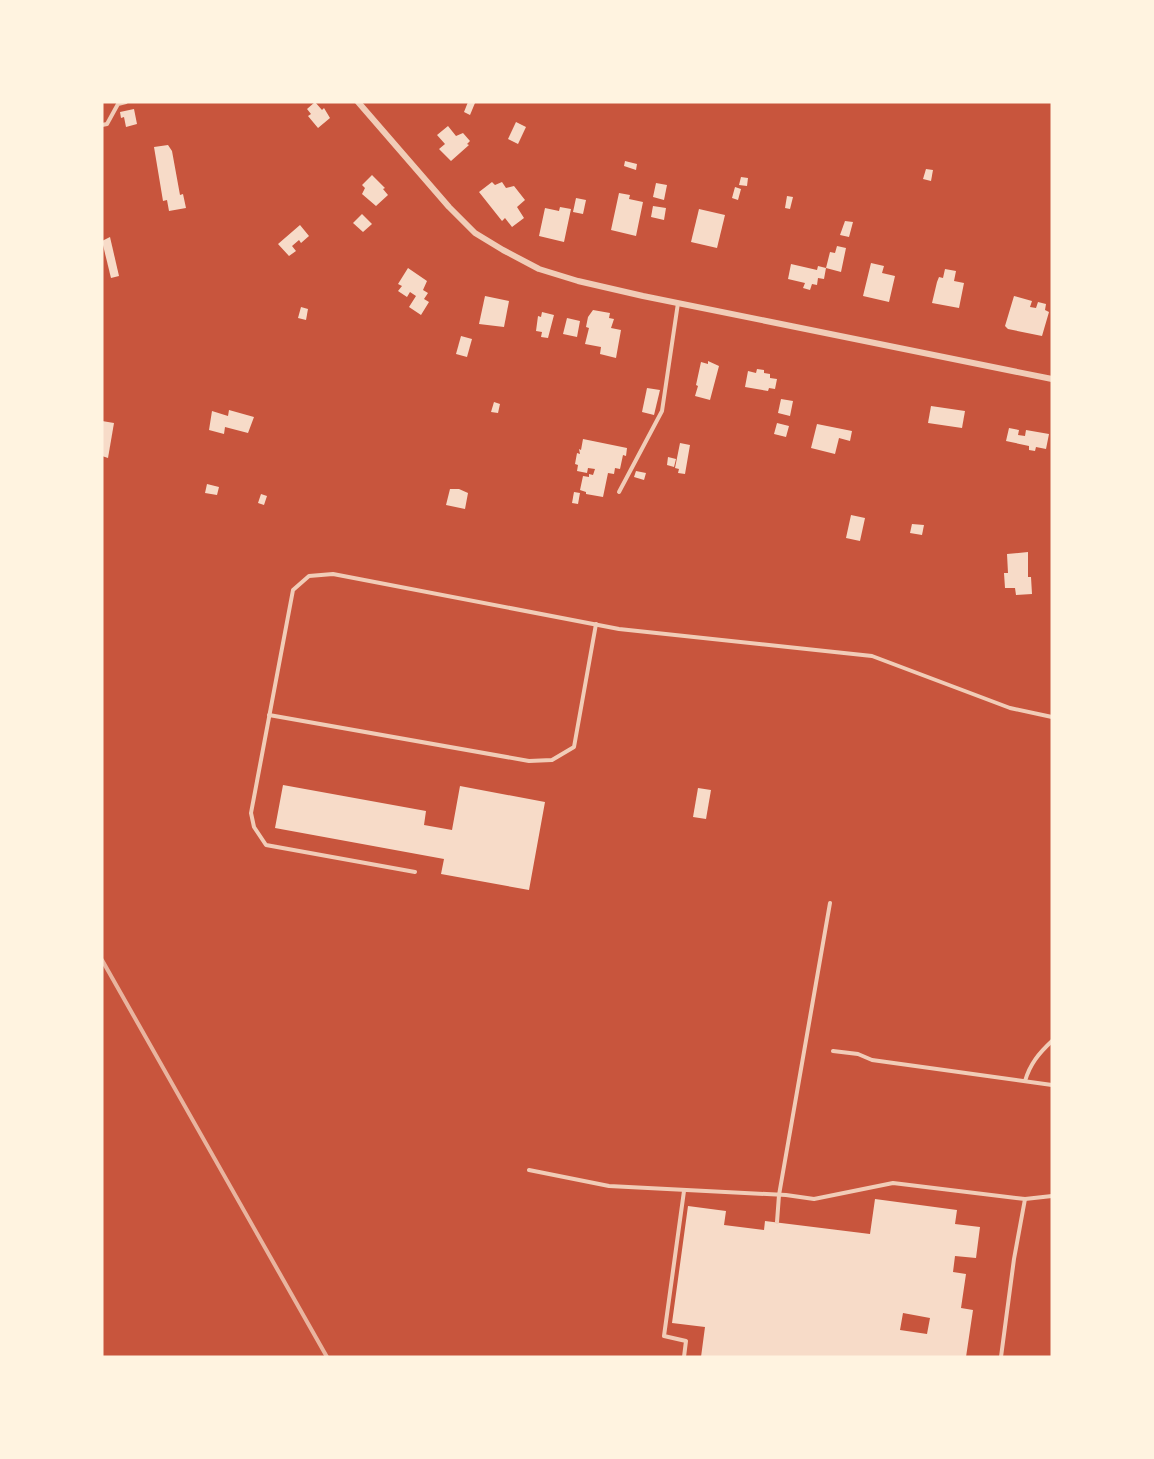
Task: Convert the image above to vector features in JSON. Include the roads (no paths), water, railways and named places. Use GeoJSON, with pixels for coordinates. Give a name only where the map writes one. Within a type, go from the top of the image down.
{"type":"FeatureCollection","features":[{"type":"Feature","properties":{"kind":"street"},"geometry":{"type":"LineString","coordinates":[[358,102],[449,207],[475,232],[539,269],[578,281],[679,303],[1052,379]]}},
{"type":"Feature","properties":{"kind":"lane"},"geometry":{"type":"LineString","coordinates":[[102,125],[107,124],[118,104],[126,102]]}},
{"type":"Feature","properties":{"kind":"lane"},"geometry":{"type":"LineString","coordinates":[[620,492],[662,411],[679,303]]}},
{"type":"Feature","properties":{"kind":"lane"},"geometry":{"type":"LineString","coordinates":[[415,872],[266,845],[254,827],[250,813],[292,590],[309,576],[341,575],[630,630],[872,656],[1010,708],[1052,717]]}},
{"type":"Feature","properties":{"kind":"lane"},"geometry":{"type":"LineString","coordinates":[[269,715],[529,761],[552,760],[574,747],[596,624]]}},
{"type":"Feature","properties":{"kind":"lane"},"geometry":{"type":"LineString","coordinates":[[777,1222],[830,903]]}},
{"type":"Feature","properties":{"kind":"lane"},"geometry":{"type":"LineString","coordinates":[[1025,1081],[1028,1068],[1037,1055],[1052,1041]]}},
{"type":"Feature","properties":{"kind":"lane"},"geometry":{"type":"LineString","coordinates":[[833,1052],[858,1054],[872,1060],[1052,1085]]}},
{"type":"Feature","properties":{"kind":"lane"},"geometry":{"type":"LineString","coordinates":[[529,1170],[609,1186],[780,1195],[814,1199],[893,1183],[1025,1199],[1052,1196]]}},
{"type":"Feature","properties":{"kind":"lane"},"geometry":{"type":"LineString","coordinates":[[684,1191],[664,1336],[686,1341],[684,1357]]}},
{"type":"Feature","properties":{"kind":"lane"},"geometry":{"type":"LineString","coordinates":[[1001,1357],[1014,1259],[1025,1199]]}},
{"type":"Feature","properties":{"kind":"railway"},"geometry":{"type":"LineString","coordinates":[[102,960],[327,1357]]}}]}
